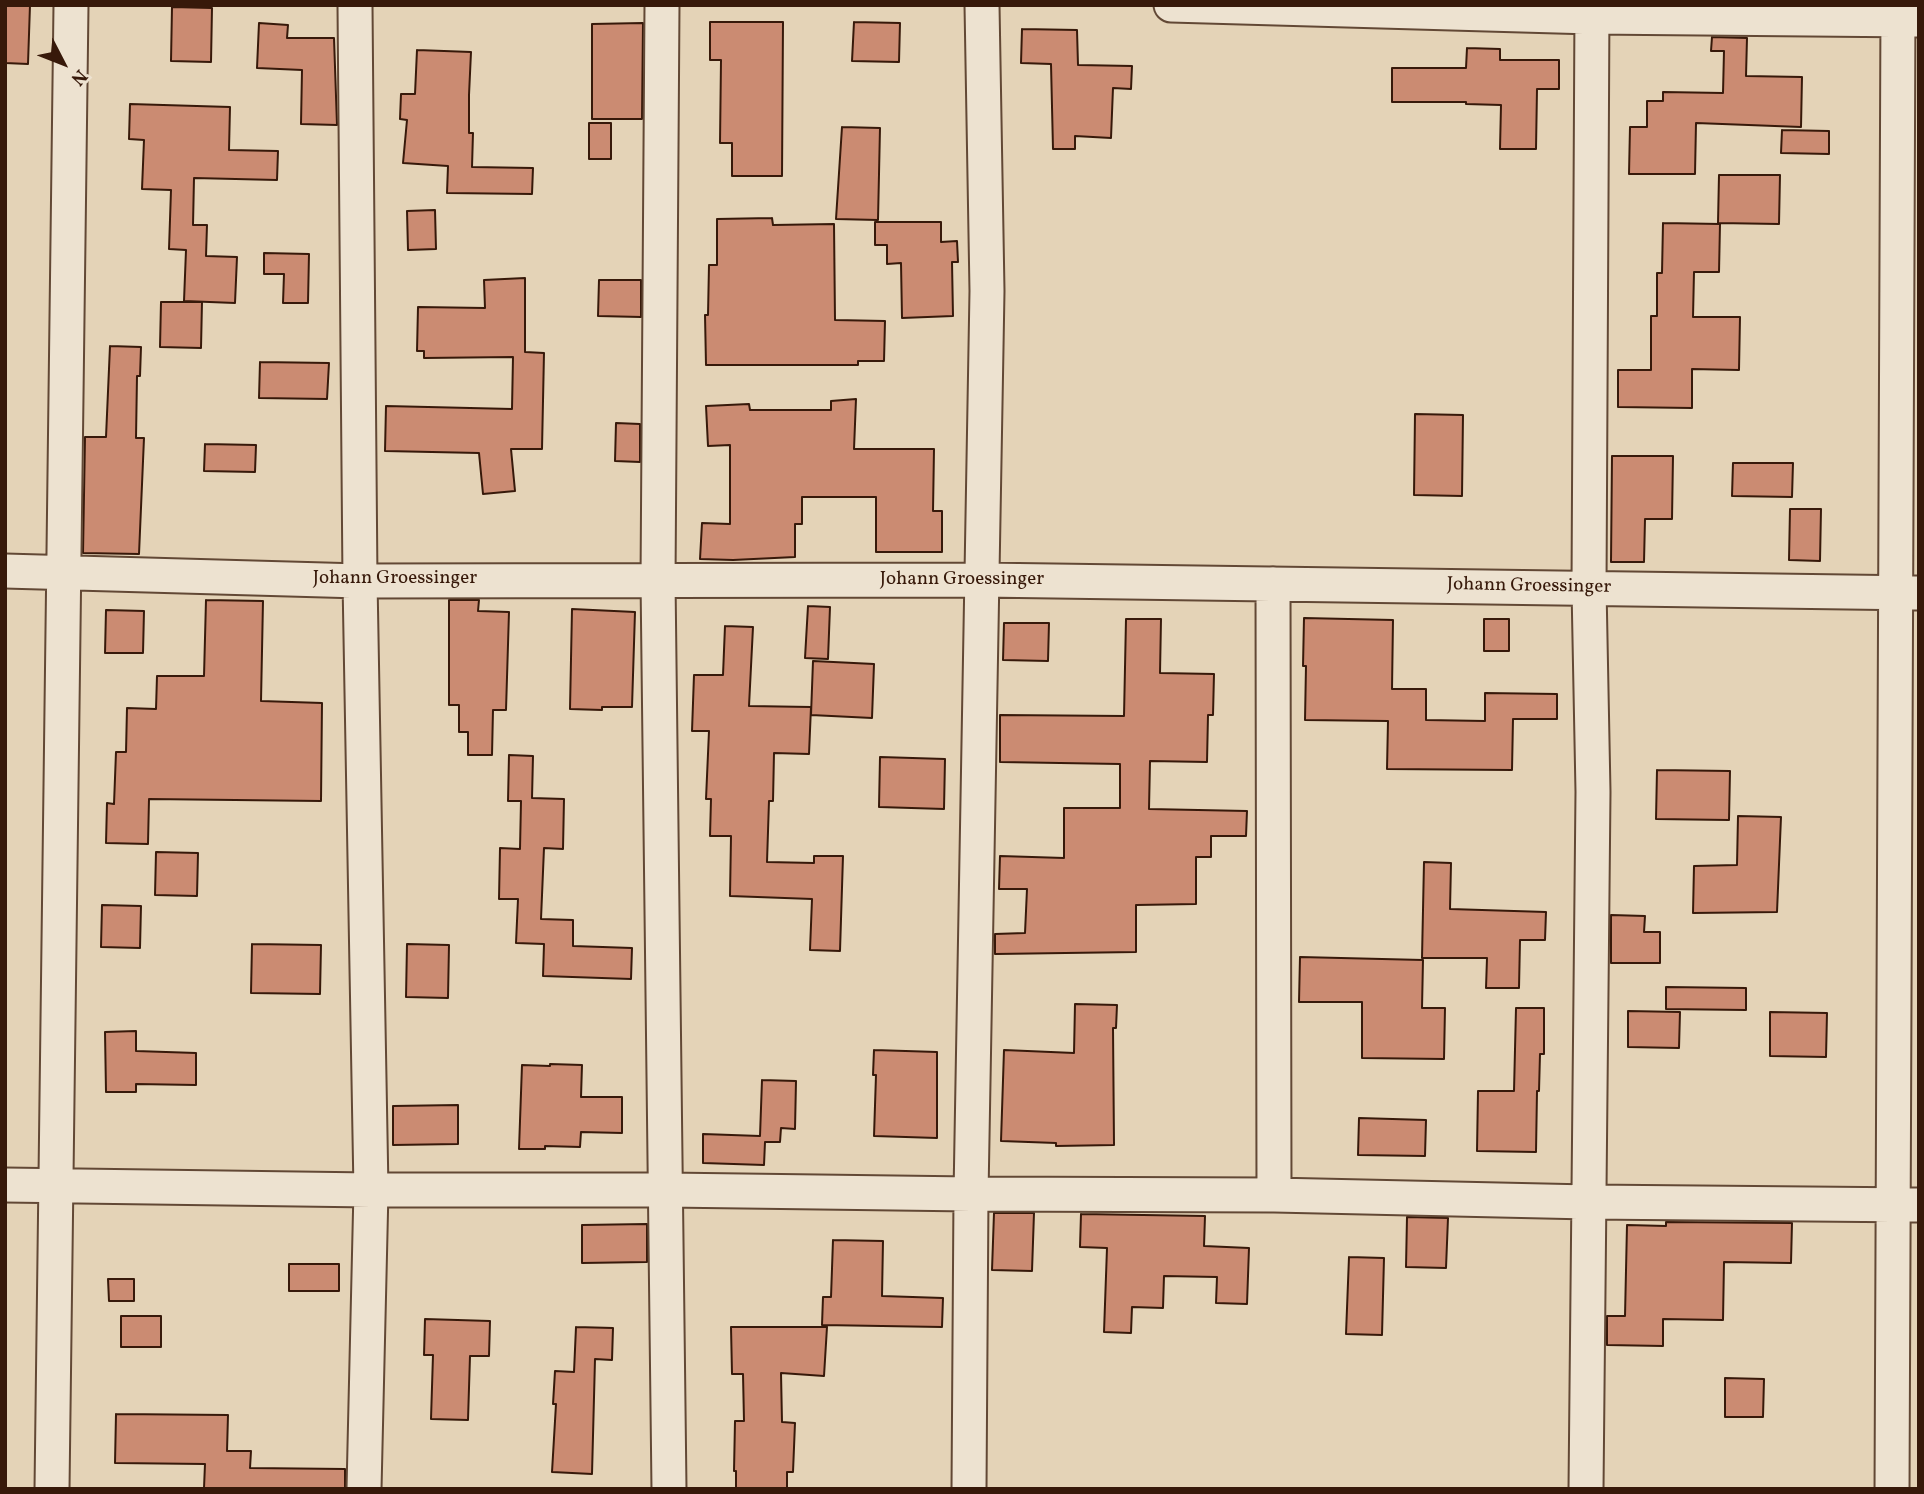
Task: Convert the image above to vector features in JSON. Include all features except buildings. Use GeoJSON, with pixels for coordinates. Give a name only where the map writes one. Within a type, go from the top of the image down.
{"type":"FeatureCollection","features":[{"type":"Feature","properties":{"kind":"street"},"geometry":{"type":"LineString","coordinates":[[52,1489],[71,5]]}},
{"type":"Feature","properties":{"kind":"street"},"geometry":{"type":"LineString","coordinates":[[355,5],[360,581],[371,1190],[365,1489]]}},
{"type":"Feature","properties":{"kind":"street"},"geometry":{"type":"LineString","coordinates":[[662,5],[658,580],[669,1489]]}},
{"type":"Feature","properties":{"kind":"street"},"geometry":{"type":"LineString","coordinates":[[969,1489],[971,1194],[988,291],[982,5]]}},
{"type":"Feature","properties":{"kind":"street"},"geometry":{"type":"LineString","coordinates":[[1171,5],[1905,15],[1906,1205],[1892,1489]]}},
{"type":"Feature","properties":{"kind":"street"},"geometry":{"type":"LineString","coordinates":[[1586,1489],[1593,792],[1589,588],[1592,11]]}},
{"type":"Feature","properties":{"kind":"street","name":"Johann Groessinger"},"geometry":{"type":"LineString","coordinates":[[5,571],[360,581],[982,580],[1907,593]]}},
{"type":"Feature","properties":{"kind":"street"},"geometry":{"type":"LineString","coordinates":[[1273,584],[1275,1195]]}},
{"type":"Feature","properties":{"kind":"street"},"geometry":{"type":"LineString","coordinates":[[5,1185],[371,1190],[667,1189],[1275,1195],[1906,1205]]}}]}
